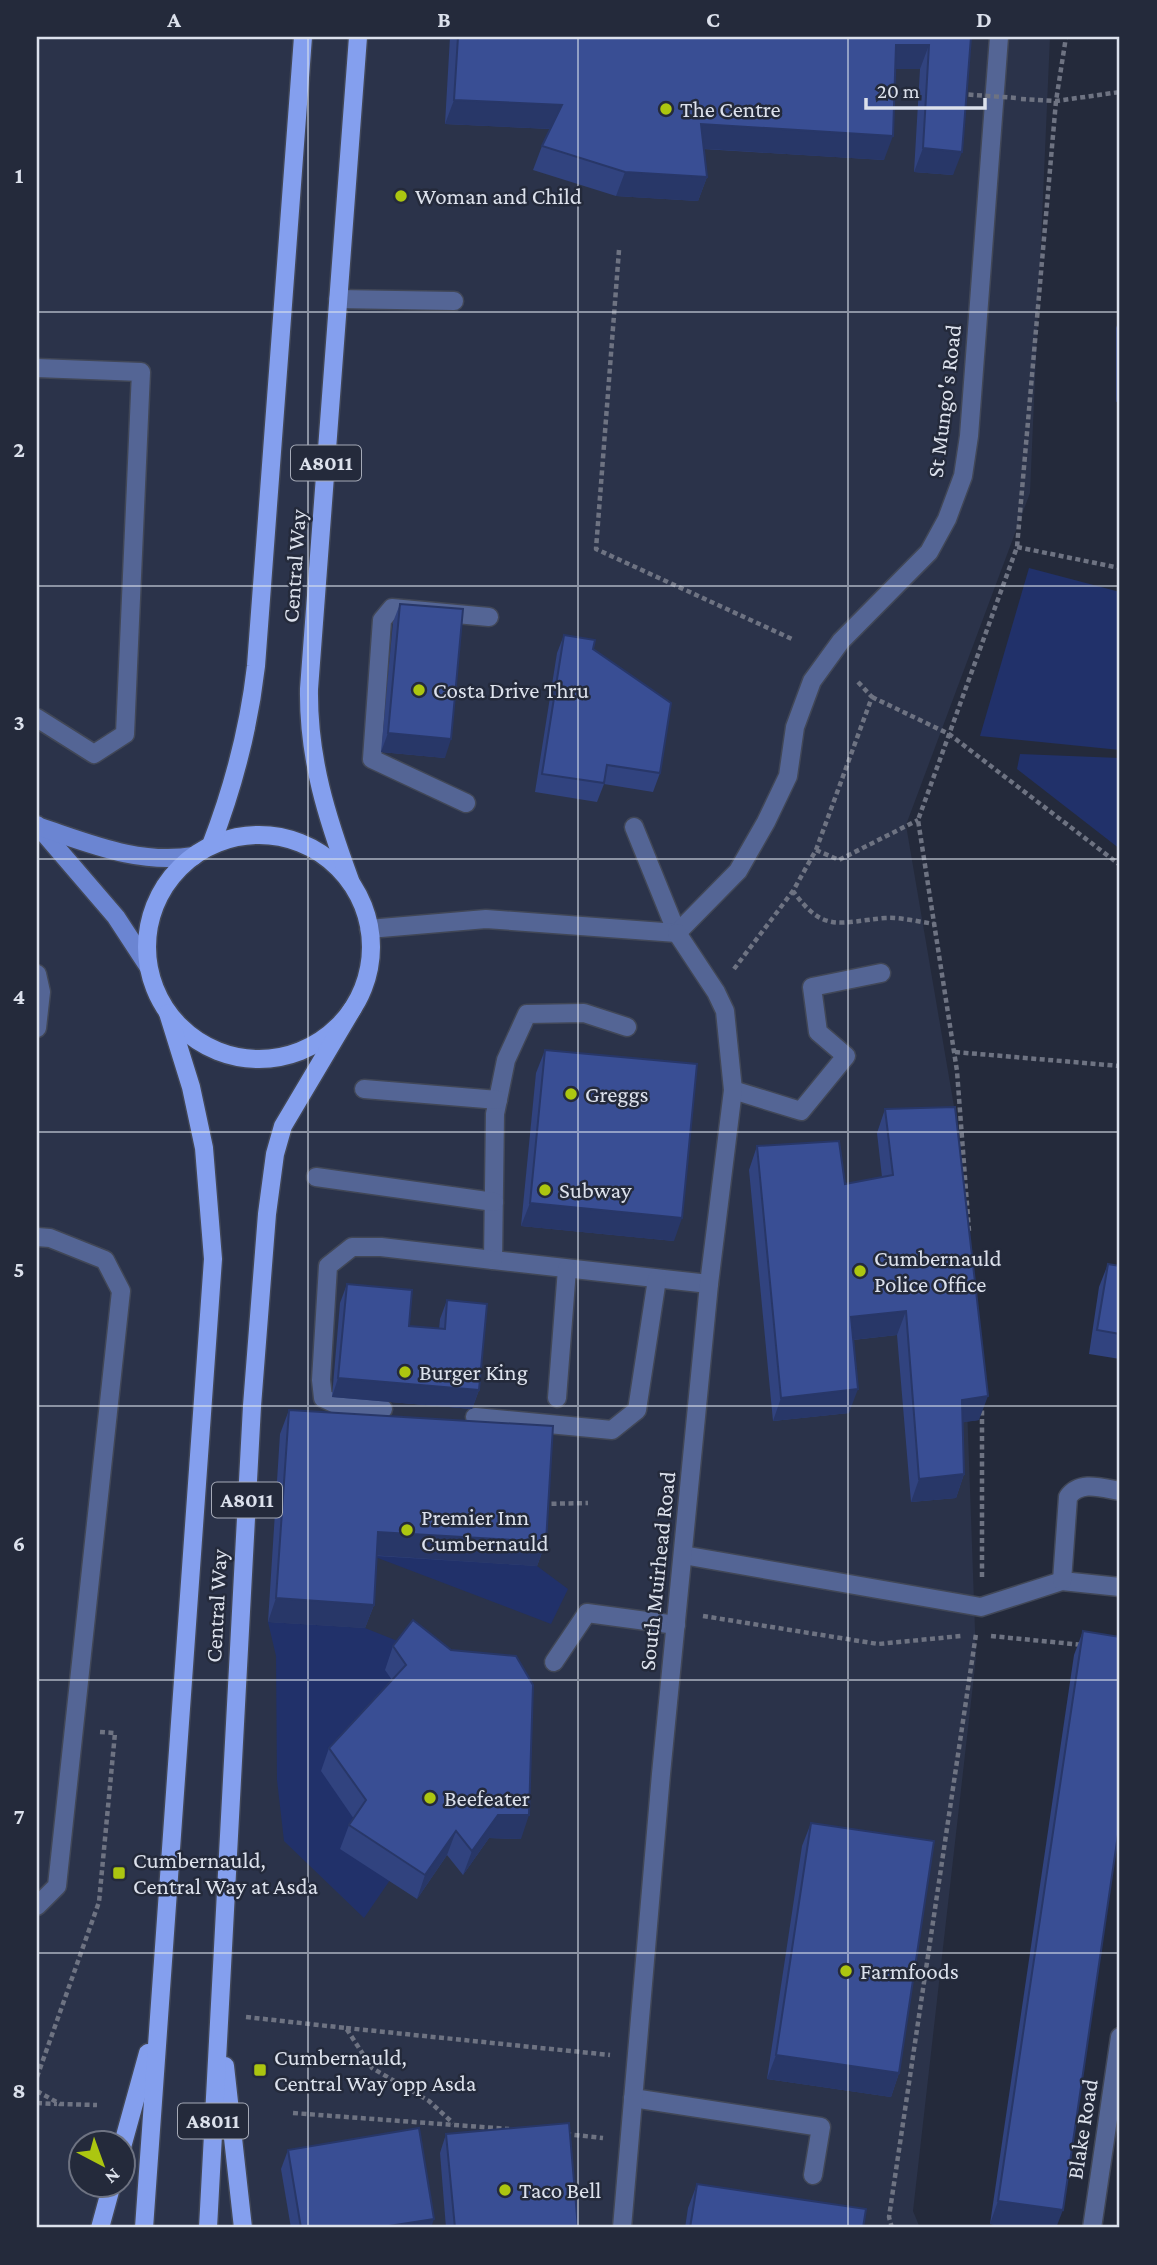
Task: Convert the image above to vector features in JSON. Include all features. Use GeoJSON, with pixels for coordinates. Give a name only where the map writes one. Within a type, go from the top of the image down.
{"type":"FeatureCollection","features":[{"type":"Feature","properties":{"kind":"main road","name":"Central Way"},"geometry":{"type":"LineString","coordinates":[[211,845],[227,805],[257,666],[303,37]]}},
{"type":"Feature","properties":{"kind":"main road","name":"Central Way"},"geometry":{"type":"LineString","coordinates":[[351,883],[320,795],[309,730],[310,676],[358,37]]}},
{"type":"Feature","properties":{"kind":"main road"},"geometry":{"type":"LineString","coordinates":[[255,835],[299,843],[319,852],[351,883],[363,905],[369,929],[371,946],[366,978],[353,1007],[341,1023],[318,1042],[291,1054],[271,1058],[232,1056],[213,1049],[181,1028],[168,1013],[155,991],[148,967],[147,942],[160,893],[175,873],[194,856],[211,845],[255,835]]}},
{"type":"Feature","properties":{"kind":"main road","name":"Central Way"},"geometry":{"type":"LineString","coordinates":[[208,2228],[252,1406],[271,1180],[284,1126],[353,1007]]}},
{"type":"Feature","properties":{"kind":"main road","name":"Central Way"},"geometry":{"type":"LineString","coordinates":[[144,2228],[213,1259],[204,1148],[191,1087],[168,1013]]}},
{"type":"Feature","properties":{"kind":"main road"},"geometry":{"type":"LineString","coordinates":[[219,2013],[243,2228]]}},
{"type":"Feature","properties":{"kind":"main road"},"geometry":{"type":"LineString","coordinates":[[127,2128],[159,2015]]}},
{"type":"Feature","properties":{"kind":"main road"},"geometry":{"type":"LineString","coordinates":[[100,2228],[108,2198]]}},
{"type":"Feature","properties":{"kind":"street","name":"St Mungo's Road"},"geometry":{"type":"LineString","coordinates":[[677,933],[738,871],[788,776],[795,727],[812,681],[841,641],[929,552],[947,519],[963,476],[969,436],[999,37]]}},
{"type":"Feature","properties":{"kind":"street"},"geometry":{"type":"LineString","coordinates":[[338,299],[454,301]]}},
{"type":"Feature","properties":{"kind":"street"},"geometry":{"type":"LineString","coordinates":[[37,368],[141,372],[125,734],[94,754],[37,718]]}},
{"type":"Feature","properties":{"kind":"street"},"geometry":{"type":"LineString","coordinates":[[466,803],[372,759],[382,620],[392,608],[489,617]]}},
{"type":"Feature","properties":{"kind":"street"},"geometry":{"type":"LineString","coordinates":[[38,826],[115,853],[166,861],[194,856]]}},
{"type":"Feature","properties":{"kind":"street"},"geometry":{"type":"LineString","coordinates":[[38,826],[116,917],[148,967]]}},
{"type":"Feature","properties":{"kind":"street","name":"South Muirhead Road"},"geometry":{"type":"LineString","coordinates":[[622,2228],[709,1284],[733,1090],[725,1011],[716,992],[677,933],[634,827]]}},
{"type":"Feature","properties":{"kind":"street"},"geometry":{"type":"LineString","coordinates":[[369,929],[486,919],[677,933]]}},
{"type":"Feature","properties":{"kind":"street"},"geometry":{"type":"LineString","coordinates":[[733,1090],[801,1111],[846,1056],[818,1032],[812,987],[881,973]]}},
{"type":"Feature","properties":{"kind":"street"},"geometry":{"type":"LineString","coordinates":[[37,974],[41,992],[37,1028]]}},
{"type":"Feature","properties":{"kind":"street"},"geometry":{"type":"LineString","coordinates":[[493,1260],[495,1114],[506,1060],[527,1014],[584,1013],[628,1027]]}},
{"type":"Feature","properties":{"kind":"street"},"geometry":{"type":"LineString","coordinates":[[364,1089],[498,1100]]}},
{"type":"Feature","properties":{"kind":"street"},"geometry":{"type":"LineString","coordinates":[[316,1177],[494,1202]]}},
{"type":"Feature","properties":{"kind":"street"},"geometry":{"type":"LineString","coordinates":[[37,1237],[50,1238],[105,1260],[121,1291],[57,1886],[37,1906]]}},
{"type":"Feature","properties":{"kind":"street"},"geometry":{"type":"LineString","coordinates":[[383,1409],[338,1405],[323,1398],[321,1380],[328,1266],[352,1247],[381,1247],[709,1284]]}},
{"type":"Feature","properties":{"kind":"street"},"geometry":{"type":"LineString","coordinates":[[557,1398],[568,1269]]}},
{"type":"Feature","properties":{"kind":"street"},"geometry":{"type":"LineString","coordinates":[[475,1418],[612,1430],[636,1410],[657,1279]]}},
{"type":"Feature","properties":{"kind":"street"},"geometry":{"type":"LineString","coordinates":[[1062,1581],[1068,1497],[1073,1489],[1085,1486],[1120,1491]]}},
{"type":"Feature","properties":{"kind":"street"},"geometry":{"type":"LineString","coordinates":[[683,1555],[981,1607],[1062,1581],[1120,1587]]}},
{"type":"Feature","properties":{"kind":"street"},"geometry":{"type":"LineString","coordinates":[[554,1662],[587,1613],[677,1618]]}},
{"type":"Feature","properties":{"kind":"street","name":"Blake Road"},"geometry":{"type":"LineString","coordinates":[[1092,2228],[1120,2038]]}},
{"type":"Feature","properties":{"kind":"street"},"geometry":{"type":"LineString","coordinates":[[633,2098],[821,2127],[813,2175]]}},
{"type":"Feature","properties":{"kind":"path"},"geometry":{"type":"LineString","coordinates":[[969,1236],[954,1052],[918,820],[1017,547],[1056,101],[1066,37]]}},
{"type":"Feature","properties":{"kind":"path"},"geometry":{"type":"LineString","coordinates":[[960,94],[1056,101],[1120,92]]}},
{"type":"Feature","properties":{"kind":"path"},"geometry":{"type":"LineString","coordinates":[[619,250],[596,549],[792,639]]}},
{"type":"Feature","properties":{"kind":"path"},"geometry":{"type":"LineString","coordinates":[[1017,547],[1120,568]]}},
{"type":"Feature","properties":{"kind":"path"},"geometry":{"type":"LineString","coordinates":[[858,682],[873,697],[949,734],[1120,865]]}},
{"type":"Feature","properties":{"kind":"path"},"geometry":{"type":"LineString","coordinates":[[716,992],[793,891],[816,850],[873,697]]}},
{"type":"Feature","properties":{"kind":"path"},"geometry":{"type":"LineString","coordinates":[[816,850],[839,860],[918,820]]}},
{"type":"Feature","properties":{"kind":"path"},"geometry":{"type":"LineString","coordinates":[[793,891],[808,911],[838,925],[888,918],[935,924]]}},
{"type":"Feature","properties":{"kind":"path"},"geometry":{"type":"LineString","coordinates":[[954,1052],[1120,1066]]}},
{"type":"Feature","properties":{"kind":"path"},"geometry":{"type":"LineString","coordinates":[[892,2228],[889,2217],[981,1607],[981,1401]]}},
{"type":"Feature","properties":{"kind":"path"},"geometry":{"type":"LineString","coordinates":[[541,1504],[588,1503]]}},
{"type":"Feature","properties":{"kind":"path"},"geometry":{"type":"LineString","coordinates":[[677,1618],[878,1644],[976,1634],[1094,1646]]}},
{"type":"Feature","properties":{"kind":"path"},"geometry":{"type":"LineString","coordinates":[[37,2077],[99,1902],[115,1733],[73,1729]]}},
{"type":"Feature","properties":{"kind":"path"},"geometry":{"type":"LineString","coordinates":[[219,2013],[637,2058]]}},
{"type":"Feature","properties":{"kind":"path"},"geometry":{"type":"LineString","coordinates":[[346,2028],[372,2068],[429,2101],[453,2124]]}},
{"type":"Feature","properties":{"kind":"path"},"geometry":{"type":"LineString","coordinates":[[37,2091],[60,2104]]}},
{"type":"Feature","properties":{"kind":"path"},"geometry":{"type":"LineString","coordinates":[[37,2103],[97,2105]]}},
{"type":"Feature","properties":{"kind":"path"},"geometry":{"type":"LineString","coordinates":[[293,2113],[521,2130]]}},
{"type":"Feature","properties":{"kind":"path"},"geometry":{"type":"LineString","coordinates":[[562,2134],[629,2140]]}},
{"type":"Feature","properties":{"kind":"shaded area"},"geometry":{"type":"Polygon","coordinates":[[[37,37],[1050,37],[1030,493],[906,825],[957,1124],[976,1658],[913,2211],[920,2228],[37,2228],[37,37]]]}},
{"type":"Feature","properties":{"kind":"shaded area"},"geometry":{"type":"Polygon","coordinates":[[[1029,568],[1120,592],[1120,750],[980,736],[1029,568]]]}},
{"type":"Feature","properties":{"kind":"shaded area"},"geometry":{"type":"Polygon","coordinates":[[[1020,754],[1120,758],[1120,849],[1017,769],[1020,754]]]}},
{"type":"Feature","properties":{"kind":"shaded area"},"geometry":{"type":"Polygon","coordinates":[[[370,1555],[537,1566],[568,1589],[551,1624],[370,1555]]]}},
{"type":"Feature","properties":{"kind":"shaded area"},"geometry":{"type":"Polygon","coordinates":[[[268,1622],[365,1628],[405,1644],[397,1688],[357,1824],[390,1880],[364,1918],[284,1841],[277,1780],[276,1656],[268,1622]]]}},
{"type":"Feature","properties":{"kind":"building","name":"The Centre"},"geometry":{"type":"Polygon","coordinates":[[[458,37],[971,37],[962,152],[923,148],[929,45],[896,45],[893,136],[701,124],[707,177],[625,172],[542,146],[562,105],[454,100],[458,37]]]}},
{"type":"Feature","properties":{"kind":"building","name":"Costa Drive Thru"},"geometry":{"type":"Polygon","coordinates":[[[400,604],[463,609],[451,739],[388,733],[400,604]]]}},
{"type":"Feature","properties":{"kind":"building"},"geometry":{"type":"Polygon","coordinates":[[[564,635],[595,640],[593,649],[671,703],[660,773],[607,765],[604,783],[542,774],[564,635]]]}},
{"type":"Feature","properties":{"kind":"building"},"geometry":{"type":"Polygon","coordinates":[[[545,1050],[697,1064],[682,1218],[530,1203],[545,1050]]]}},
{"type":"Feature","properties":{"kind":"building","name":"Cumbernauld Police Office"},"geometry":{"type":"Polygon","coordinates":[[[955,1107],[988,1396],[962,1400],[964,1474],[919,1479],[906,1311],[851,1317],[858,1389],[781,1398],[757,1146],[839,1141],[845,1184],[893,1175],[885,1109],[955,1107]]]}},
{"type":"Feature","properties":{"kind":"building"},"geometry":{"type":"Polygon","coordinates":[[[1108,1264],[1120,1266],[1120,1334],[1097,1330],[1108,1264]]]}},
{"type":"Feature","properties":{"kind":"building","name":"Burger King"},"geometry":{"type":"Polygon","coordinates":[[[347,1284],[412,1290],[409,1326],[445,1329],[447,1300],[487,1304],[479,1390],[338,1378],[347,1284]]]}},
{"type":"Feature","properties":{"kind":"building","name":"Premier Inn Cumbernauld"},"geometry":{"type":"Polygon","coordinates":[[[289,1410],[553,1426],[546,1542],[378,1532],[374,1605],[276,1598],[289,1410]]]}},
{"type":"Feature","properties":{"kind":"building","name":"Beefeater"},"geometry":{"type":"Polygon","coordinates":[[[413,1620],[451,1650],[516,1656],[533,1685],[529,1815],[498,1815],[472,1851],[456,1831],[425,1875],[349,1825],[366,1800],[329,1748],[406,1665],[393,1646],[413,1620]]]}},
{"type":"Feature","properties":{"kind":"building"},"geometry":{"type":"Polygon","coordinates":[[[1083,1631],[1120,1637],[1120,1821],[1063,2210],[998,2201],[1083,1631]]]}},
{"type":"Feature","properties":{"kind":"building","name":"Farmfoods"},"geometry":{"type":"Polygon","coordinates":[[[811,1823],[934,1841],[899,2073],[776,2055],[811,1823]]]}},
{"type":"Feature","properties":{"kind":"building","name":"Taco Bell"},"geometry":{"type":"Polygon","coordinates":[[[569,2123],[578,2228],[455,2228],[446,2134],[569,2123]]]}},
{"type":"Feature","properties":{"kind":"building"},"geometry":{"type":"Polygon","coordinates":[[[419,2128],[434,2219],[376,2228],[301,2228],[288,2150],[419,2128]]]}},
{"type":"Feature","properties":{"kind":"building"},"geometry":{"type":"Polygon","coordinates":[[[697,2184],[866,2209],[863,2228],[690,2228],[697,2184]]]}},
{"type":"Feature","properties":{"kind":"place","name":"The Centre"},"geometry":{"type":"Point","coordinates":[666,109]}},
{"type":"Feature","properties":{"kind":"place","name":"Woman and Child"},"geometry":{"type":"Point","coordinates":[401,196]}},
{"type":"Feature","properties":{"kind":"place","name":"Costa Drive Thru"},"geometry":{"type":"Point","coordinates":[419,690]}},
{"type":"Feature","properties":{"kind":"place","name":"Greggs"},"geometry":{"type":"Point","coordinates":[571,1094]}},
{"type":"Feature","properties":{"kind":"place","name":"Subway"},"geometry":{"type":"Point","coordinates":[545,1190]}},
{"type":"Feature","properties":{"kind":"place","name":"Cumbernauld Police Office"},"geometry":{"type":"Point","coordinates":[860,1271]}},
{"type":"Feature","properties":{"kind":"place","name":"Burger King"},"geometry":{"type":"Point","coordinates":[405,1372]}},
{"type":"Feature","properties":{"kind":"place","name":"Premier Inn Cumbernauld"},"geometry":{"type":"Point","coordinates":[407,1530]}},
{"type":"Feature","properties":{"kind":"place","name":"Beefeater"},"geometry":{"type":"Point","coordinates":[430,1798]}},
{"type":"Feature","properties":{"kind":"place","name":"Cumbernauld, Central Way at Asda"},"geometry":{"type":"Point","coordinates":[119,1873]}},
{"type":"Feature","properties":{"kind":"place","name":"Farmfoods"},"geometry":{"type":"Point","coordinates":[846,1971]}},
{"type":"Feature","properties":{"kind":"place","name":"Cumbernauld, Central Way opp Asda"},"geometry":{"type":"Point","coordinates":[260,2070]}},
{"type":"Feature","properties":{"kind":"place","name":"Taco Bell"},"geometry":{"type":"Point","coordinates":[505,2190]}}]}
